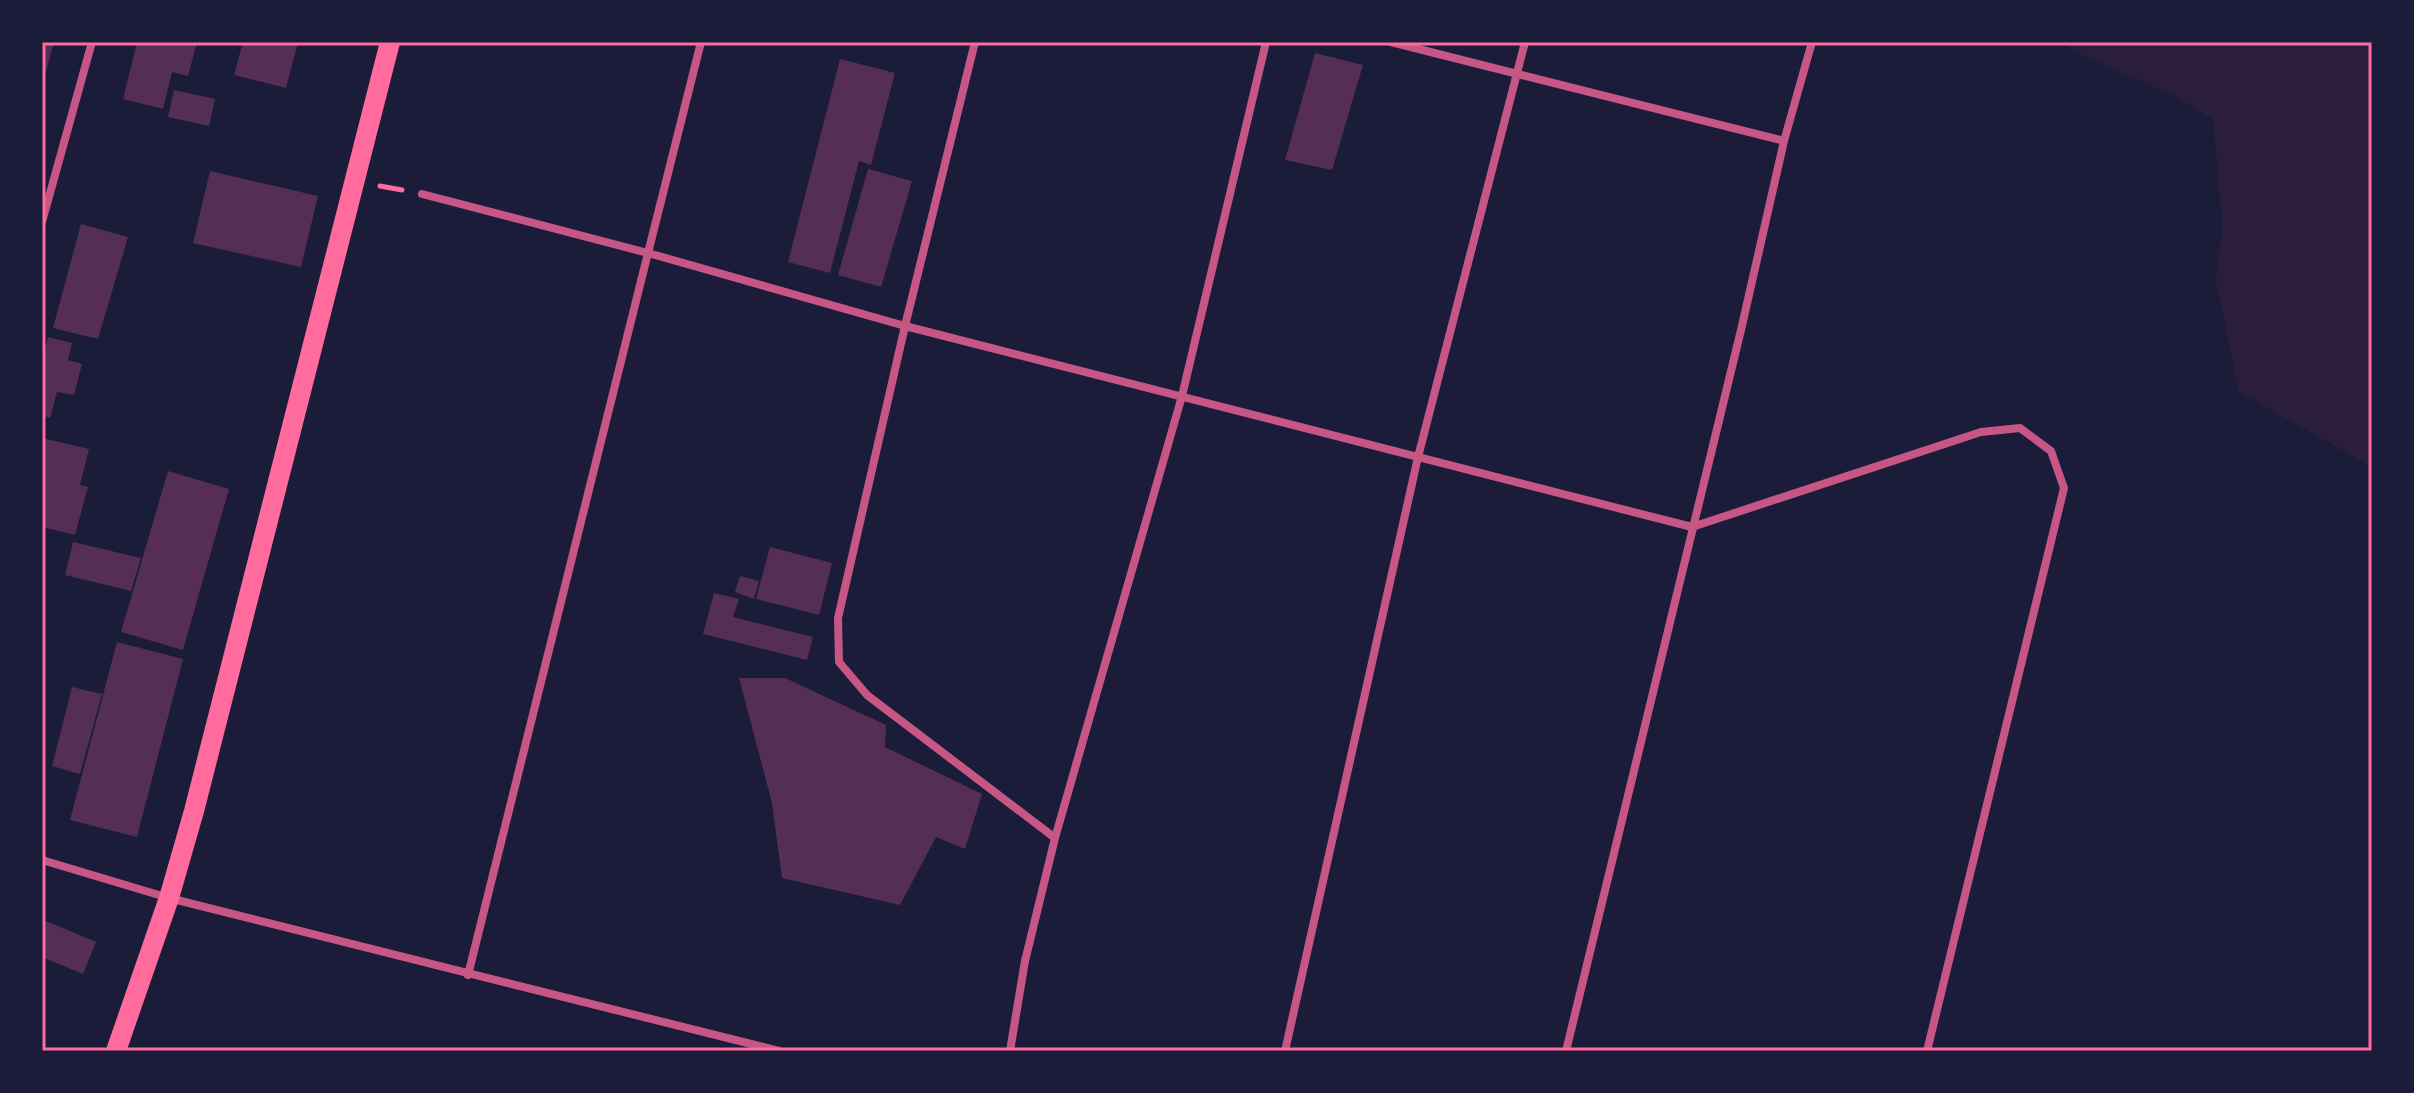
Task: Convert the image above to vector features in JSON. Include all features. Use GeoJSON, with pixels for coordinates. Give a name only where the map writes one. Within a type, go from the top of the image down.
{"type":"FeatureCollection","features":[{"type":"Feature","properties":{"kind":"main road"},"geometry":{"type":"LineString","coordinates":[[116,1051],[169,898],[194,811],[390,42]]}},
{"type":"Feature","properties":{"kind":"street"},"geometry":{"type":"LineString","coordinates":[[42,222],[92,42]]}},
{"type":"Feature","properties":{"kind":"street"},"geometry":{"type":"LineString","coordinates":[[468,975],[701,42]]}},
{"type":"Feature","properties":{"kind":"street"},"geometry":{"type":"LineString","coordinates":[[975,42],[838,618],[839,662],[867,695],[1055,838]]}},
{"type":"Feature","properties":{"kind":"street"},"geometry":{"type":"LineString","coordinates":[[1010,1051],[1025,961],[1055,838],[1182,396],[1266,42]]}},
{"type":"Feature","properties":{"kind":"street"},"geometry":{"type":"LineString","coordinates":[[1391,42],[1784,141]]}},
{"type":"Feature","properties":{"kind":"street"},"geometry":{"type":"LineString","coordinates":[[1285,1051],[1418,457],[1525,42]]}},
{"type":"Feature","properties":{"kind":"street"},"geometry":{"type":"LineString","coordinates":[[1566,1051],[1784,141],[1812,42]]}},
{"type":"Feature","properties":{"kind":"street"},"geometry":{"type":"LineString","coordinates":[[422,194],[648,253],[905,326],[1692,527],[1981,432],[2020,428],[2051,451],[2064,488],[1927,1051]]}},
{"type":"Feature","properties":{"kind":"street"},"geometry":{"type":"LineString","coordinates":[[42,860],[169,898],[779,1051]]}},
{"type":"Feature","properties":{"kind":"path"},"geometry":{"type":"LineString","coordinates":[[356,181],[422,194]]}},
{"type":"Feature","properties":{"kind":"shaded area"},"geometry":{"type":"Polygon","coordinates":[[[2068,42],[2372,42],[2372,467],[2239,392],[2216,282],[2222,224],[2213,119],[2173,95],[2069,49],[2068,42]]]}},
{"type":"Feature","properties":{"kind":"building"},"geometry":{"type":"Polygon","coordinates":[[[42,42],[54,42],[43,83],[42,83],[42,42]]]}},
{"type":"Feature","properties":{"kind":"building"},"geometry":{"type":"Polygon","coordinates":[[[137,42],[197,42],[188,76],[172,72],[163,109],[123,99],[137,42]]]}},
{"type":"Feature","properties":{"kind":"building"},"geometry":{"type":"Polygon","coordinates":[[[243,42],[298,42],[286,88],[234,75],[243,42]]]}},
{"type":"Feature","properties":{"kind":"building"},"geometry":{"type":"Polygon","coordinates":[[[1315,53],[1363,65],[1332,170],[1285,160],[1315,53]]]}},
{"type":"Feature","properties":{"kind":"building"},"geometry":{"type":"Polygon","coordinates":[[[840,59],[895,73],[871,165],[859,161],[830,273],[788,262],[840,59]]]}},
{"type":"Feature","properties":{"kind":"building"},"geometry":{"type":"Polygon","coordinates":[[[174,90],[215,99],[209,126],[168,117],[174,90]]]}},
{"type":"Feature","properties":{"kind":"building"},"geometry":{"type":"Polygon","coordinates":[[[868,169],[912,181],[881,287],[838,275],[868,169]]]}},
{"type":"Feature","properties":{"kind":"building"},"geometry":{"type":"Polygon","coordinates":[[[210,171],[318,196],[301,267],[193,243],[210,171]]]}},
{"type":"Feature","properties":{"kind":"building"},"geometry":{"type":"Polygon","coordinates":[[[81,224],[128,237],[98,339],[53,328],[81,224]]]}},
{"type":"Feature","properties":{"kind":"building"},"geometry":{"type":"Polygon","coordinates":[[[48,337],[72,343],[68,360],[82,364],[74,395],[57,392],[50,418],[42,415],[42,361],[48,337]]]}},
{"type":"Feature","properties":{"kind":"building"},"geometry":{"type":"Polygon","coordinates":[[[42,438],[89,449],[80,485],[88,487],[75,535],[42,527],[42,438]]]}},
{"type":"Feature","properties":{"kind":"building"},"geometry":{"type":"Polygon","coordinates":[[[168,471],[229,489],[183,650],[121,632],[168,471]]]}},
{"type":"Feature","properties":{"kind":"building"},"geometry":{"type":"Polygon","coordinates":[[[73,542],[141,558],[131,591],[65,575],[73,542]]]}},
{"type":"Feature","properties":{"kind":"building"},"geometry":{"type":"Polygon","coordinates":[[[770,547],[832,563],[819,615],[756,599],[770,547]]]}},
{"type":"Feature","properties":{"kind":"building"},"geometry":{"type":"Polygon","coordinates":[[[740,576],[759,581],[754,599],[735,592],[740,576]]]}},
{"type":"Feature","properties":{"kind":"building"},"geometry":{"type":"Polygon","coordinates":[[[714,593],[739,599],[733,617],[813,637],[807,660],[703,634],[714,593]]]}},
{"type":"Feature","properties":{"kind":"building"},"geometry":{"type":"Polygon","coordinates":[[[117,642],[183,659],[137,837],[70,820],[117,642]]]}},
{"type":"Feature","properties":{"kind":"building"},"geometry":{"type":"Polygon","coordinates":[[[739,678],[785,678],[886,725],[885,747],[982,794],[965,849],[936,837],[900,905],[782,878],[772,803],[739,678]]]}},
{"type":"Feature","properties":{"kind":"building"},"geometry":{"type":"Polygon","coordinates":[[[72,687],[102,694],[80,774],[52,766],[72,687]]]}},
{"type":"Feature","properties":{"kind":"building"},"geometry":{"type":"Polygon","coordinates":[[[46,921],[96,942],[83,974],[42,957],[42,929],[46,921]]]}}]}
